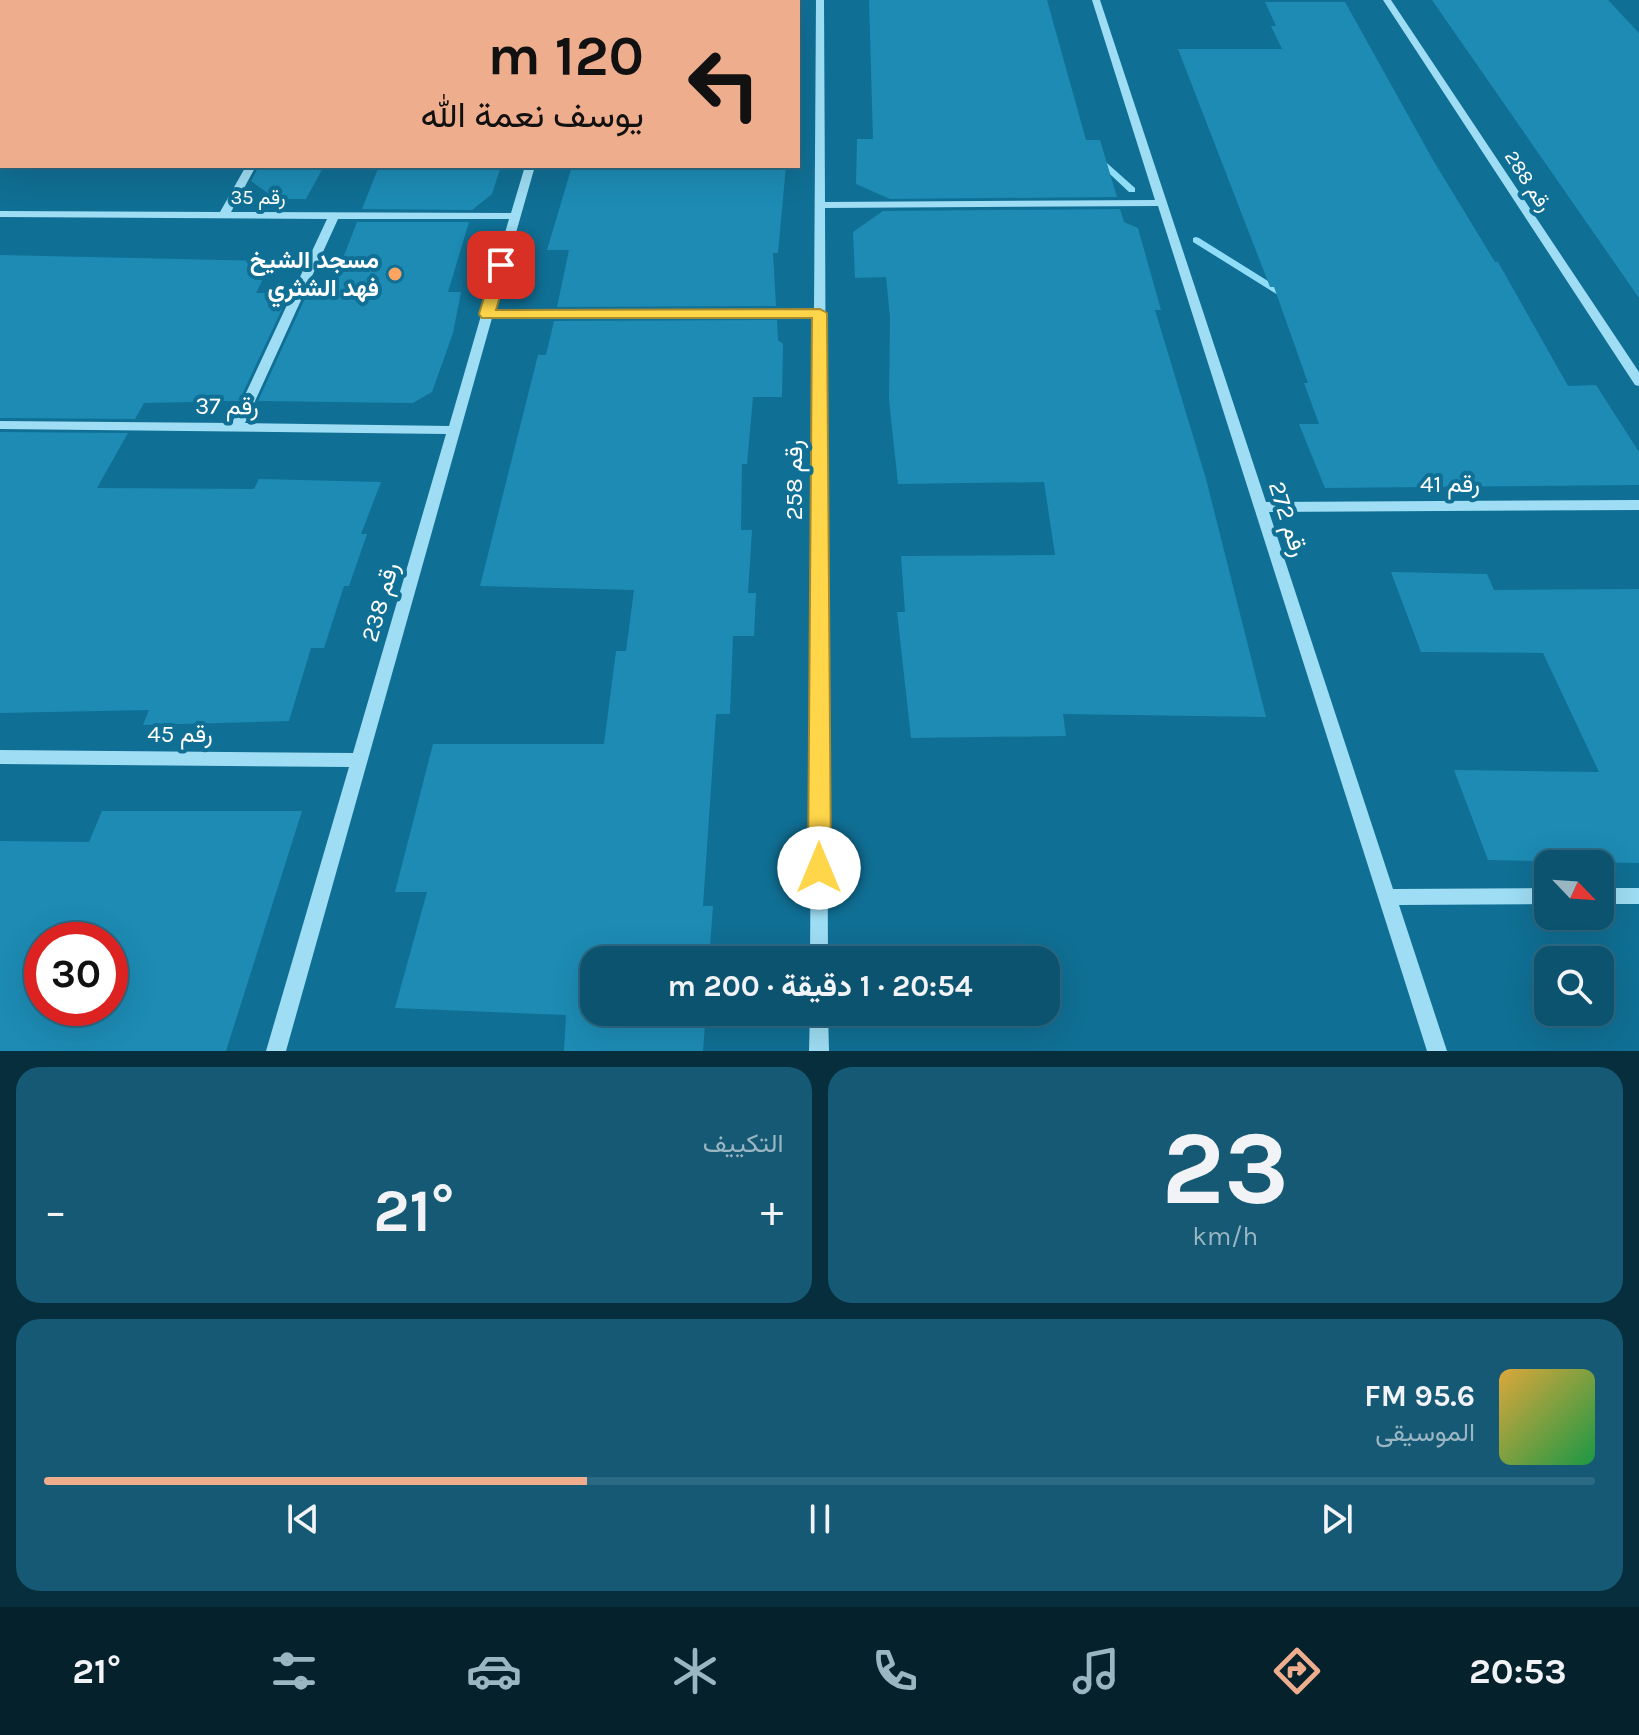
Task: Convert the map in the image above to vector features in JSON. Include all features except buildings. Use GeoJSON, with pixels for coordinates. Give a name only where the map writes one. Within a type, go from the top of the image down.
{"type":"FeatureCollection","features":[{"type":"Feature","properties":{"kind":"street","name":"رقم 258"},"geometry":{"type":"LineString","coordinates":[[819,946],[820,0]]}},
{"type":"Feature","properties":{"kind":"street","name":"رقم 272"},"geometry":{"type":"LineString","coordinates":[[1096,0],[1437,1051]]}},
{"type":"Feature","properties":{"kind":"street","name":"رقم 288"},"geometry":{"type":"LineString","coordinates":[[1387,0],[1639,382]]}},
{"type":"Feature","properties":{"kind":"street"},"geometry":{"type":"LineString","coordinates":[[224,215],[250,168]]}},
{"type":"Feature","properties":{"kind":"street","name":"رقم 238"},"geometry":{"type":"LineString","coordinates":[[276,1051],[529,168]]}},
{"type":"Feature","properties":{"kind":"street"},"geometry":{"type":"LineString","coordinates":[[820,205],[1162,203]]}},
{"type":"Feature","properties":{"kind":"street","name":"رقم 35"},"geometry":{"type":"LineString","coordinates":[[0,214],[515,216]]}},
{"type":"Feature","properties":{"kind":"street"},"geometry":{"type":"LineString","coordinates":[[236,428],[334,215]]}},
{"type":"Feature","properties":{"kind":"street"},"geometry":{"type":"LineString","coordinates":[[487,314],[820,313]]}},
{"type":"Feature","properties":{"kind":"street","name":"رقم 37"},"geometry":{"type":"LineString","coordinates":[[0,425],[454,430]]}},
{"type":"Feature","properties":{"kind":"street","name":"رقم 41"},"geometry":{"type":"LineString","coordinates":[[1261,507],[1639,505]]}},
{"type":"Feature","properties":{"kind":"street","name":"رقم 45"},"geometry":{"type":"LineString","coordinates":[[0,757],[359,760]]}},
{"type":"Feature","properties":{"kind":"street"},"geometry":{"type":"LineString","coordinates":[[1387,897],[1534,896]]}},
{"type":"Feature","properties":{"kind":"street"},"geometry":{"type":"LineString","coordinates":[[1614,896],[1639,896]]}},
{"type":"Feature","properties":{"kind":"street"},"geometry":{"type":"LineString","coordinates":[[819,1026],[819,1051]]}},
{"type":"Feature","properties":{"kind":"waterway"},"geometry":{"type":"LineString","coordinates":[[1099,159],[1132,190]]}},
{"type":"Feature","properties":{"kind":"waterway"},"geometry":{"type":"LineString","coordinates":[[1196,240],[1287,296]]}},
{"type":"Feature","properties":{"kind":"place","name":"مسجد الشيخ فهد الشثري"},"geometry":{"type":"Point","coordinates":[395,274]}},
{"type":"Feature","properties":{"kind":"route"},"geometry":{"type":"LineString","coordinates":[[501,265],[487,314],[820,313],[819,868]]}}]}
